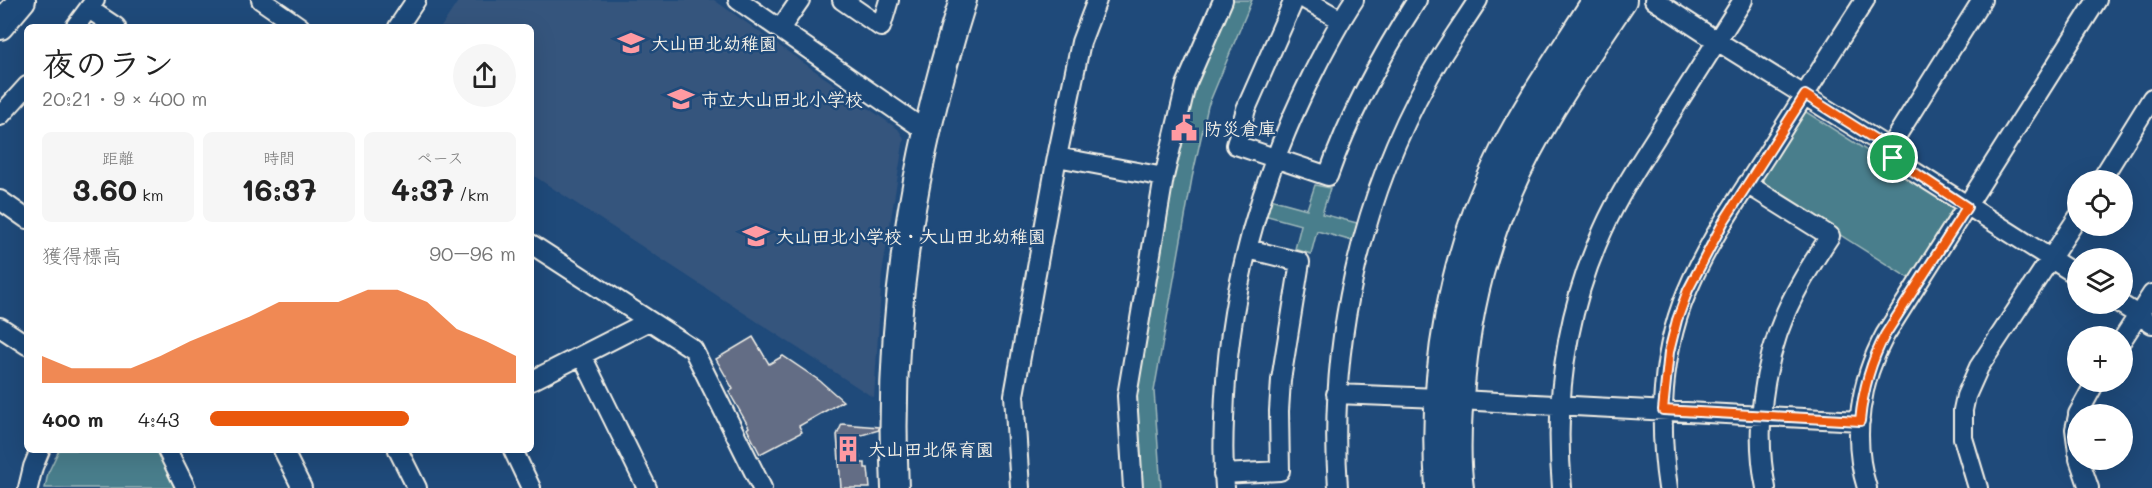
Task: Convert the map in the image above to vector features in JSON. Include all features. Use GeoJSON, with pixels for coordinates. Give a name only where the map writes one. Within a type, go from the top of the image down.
{"type":"FeatureCollection","features":[{"type":"Feature","properties":{"kind":"street"},"geometry":{"type":"LineString","coordinates":[[0,26],[22,0]]}},
{"type":"Feature","properties":{"kind":"street"},"geometry":{"type":"LineString","coordinates":[[261,0],[296,24]]}},
{"type":"Feature","properties":{"kind":"street"},"geometry":{"type":"LineString","coordinates":[[401,24],[416,0]]}},
{"type":"Feature","properties":{"kind":"street"},"geometry":{"type":"LineString","coordinates":[[738,0],[926,131]]}},
{"type":"Feature","properties":{"kind":"street"},"geometry":{"type":"LineString","coordinates":[[780,28],[800,0]]}},
{"type":"Feature","properties":{"kind":"street"},"geometry":{"type":"LineString","coordinates":[[842,0],[881,27],[889,0]]}},
{"type":"Feature","properties":{"kind":"street"},"geometry":{"type":"LineString","coordinates":[[895,488],[893,444],[897,317],[903,259],[926,131],[963,0]]}},
{"type":"Feature","properties":{"kind":"street"},"geometry":{"type":"LineString","coordinates":[[1020,488],[1014,395],[1057,157],[1081,42],[1097,0]]}},
{"type":"Feature","properties":{"kind":"street"},"geometry":{"type":"LineString","coordinates":[[1133,488],[1127,396],[1164,177],[1186,85],[1222,0]]}},
{"type":"Feature","properties":{"kind":"street"},"geometry":{"type":"LineString","coordinates":[[1294,0],[1246,109],[1236,145],[1328,176],[1342,137],[1367,82],[1417,0]]}},
{"type":"Feature","properties":{"kind":"street"},"geometry":{"type":"LineString","coordinates":[[1306,0],[1341,20]]}},
{"type":"Feature","properties":{"kind":"street"},"geometry":{"type":"LineString","coordinates":[[1248,249],[1300,262],[1281,380],[1280,471],[1224,481],[1226,375],[1238,288],[1248,249],[1274,159],[1290,119],[1341,20],[1354,0]]}},
{"type":"Feature","properties":{"kind":"street"},"geometry":{"type":"LineString","coordinates":[[1338,488],[1336,394],[1353,279],[1378,190],[1401,134],[1430,76],[1478,0]]}},
{"type":"Feature","properties":{"kind":"street"},"geometry":{"type":"LineString","coordinates":[[1460,488],[1457,441],[1443,351],[1466,245],[1503,152],[1525,111],[1596,0]]}},
{"type":"Feature","properties":{"kind":"street"},"geometry":{"type":"LineString","coordinates":[[1439,488],[1436,436],[1449,399],[1473,300],[1507,195],[1546,119],[1623,0]]}},
{"type":"Feature","properties":{"kind":"street"},"geometry":{"type":"LineString","coordinates":[[1654,0],[1889,148],[1893,158],[2067,269]]}},
{"type":"Feature","properties":{"kind":"street"},"geometry":{"type":"LineString","coordinates":[[1562,488],[1559,405],[1567,341],[1592,256],[1603,229],[1634,172],[1743,0]]}},
{"type":"Feature","properties":{"kind":"street"},"geometry":{"type":"LineString","coordinates":[[1668,488],[1663,451],[1663,410],[1669,352],[1682,305],[1709,248],[1865,0]]}},
{"type":"Feature","properties":{"kind":"street"},"geometry":{"type":"LineString","coordinates":[[1889,148],[1982,0]]}},
{"type":"Feature","properties":{"kind":"street"},"geometry":{"type":"LineString","coordinates":[[1867,488],[1860,456],[1860,421],[1863,394],[1876,352],[2097,0]]}},
{"type":"Feature","properties":{"kind":"street"},"geometry":{"type":"LineString","coordinates":[[77,24],[92,4],[113,24]]}},
{"type":"Feature","properties":{"kind":"street"},"geometry":{"type":"LineString","coordinates":[[0,116],[24,92]]}},
{"type":"Feature","properties":{"kind":"street"},"geometry":{"type":"LineString","coordinates":[[2107,170],[2152,98]]}},
{"type":"Feature","properties":{"kind":"street"},"geometry":{"type":"LineString","coordinates":[[1057,157],[1164,177]]}},
{"type":"Feature","properties":{"kind":"street"},"geometry":{"type":"LineString","coordinates":[[1748,184],[1830,236],[1803,278],[1781,325],[1771,357],[1762,416],[1761,450],[1766,488]]}},
{"type":"Feature","properties":{"kind":"street"},"geometry":{"type":"LineString","coordinates":[[0,200],[24,217]]}},
{"type":"Feature","properties":{"kind":"street"},"geometry":{"type":"LineString","coordinates":[[1978,488],[1963,438],[1963,410],[1966,396],[1979,367],[2067,234]]}},
{"type":"Feature","properties":{"kind":"street"},"geometry":{"type":"LineString","coordinates":[[534,246],[693,349],[762,488]]}},
{"type":"Feature","properties":{"kind":"street"},"geometry":{"type":"LineString","coordinates":[[2133,330],[2145,319],[2152,294]]}},
{"type":"Feature","properties":{"kind":"street"},"geometry":{"type":"LineString","coordinates":[[534,380],[649,321]]}},
{"type":"Feature","properties":{"kind":"street"},"geometry":{"type":"LineString","coordinates":[[0,327],[24,343]]}},
{"type":"Feature","properties":{"kind":"street"},"geometry":{"type":"LineString","coordinates":[[582,356],[647,488]]}},
{"type":"Feature","properties":{"kind":"street"},"geometry":{"type":"LineString","coordinates":[[1336,394],[1860,421]]}},
{"type":"Feature","properties":{"kind":"street"},"geometry":{"type":"LineString","coordinates":[[28,488],[39,453]]}},
{"type":"Feature","properties":{"kind":"street"},"geometry":{"type":"LineString","coordinates":[[168,453],[186,488]]}},
{"type":"Feature","properties":{"kind":"street"},"geometry":{"type":"LineString","coordinates":[[284,453],[302,488]]}},
{"type":"Feature","properties":{"kind":"street"},"geometry":{"type":"LineString","coordinates":[[400,453],[417,488]]}},
{"type":"Feature","properties":{"kind":"street"},"geometry":{"type":"LineString","coordinates":[[514,453],[531,488]]}},
{"type":"Feature","properties":{"kind":"street"},"geometry":{"type":"LineString","coordinates":[[2083,470],[2089,488]]}},
{"type":"Feature","properties":{"kind":"shaded area","name":"大山田北小学校・大山田北幼稚園"},"geometry":{"type":"Polygon","coordinates":[[[459,0],[714,0],[898,129],[904,138],[882,274],[874,398],[534,176],[534,24],[443,24],[459,0]]]}},
{"type":"Feature","properties":{"kind":"green space"},"geometry":{"type":"Polygon","coordinates":[[[1232,0],[1252,0],[1208,106],[1192,178],[1154,391],[1161,488],[1141,488],[1135,390],[1168,193],[1195,83],[1232,0]]]}},
{"type":"Feature","properties":{"kind":"green space"},"geometry":{"type":"Polygon","coordinates":[[[1803,110],[1957,208],[1913,281],[1758,183],[1803,110]]]}},
{"type":"Feature","properties":{"kind":"green space"},"geometry":{"type":"Polygon","coordinates":[[[1315,185],[1330,188],[1322,214],[1361,224],[1356,242],[1317,231],[1311,254],[1295,249],[1301,225],[1264,215],[1270,199],[1307,209],[1315,185]]]}},
{"type":"Feature","properties":{"kind":"green space"},"geometry":{"type":"Polygon","coordinates":[[[58,453],[161,453],[178,488],[45,488],[48,473],[58,453]]]}},
{"type":"Feature","properties":{"kind":"building"},"geometry":{"type":"Polygon","coordinates":[[[753,337],[769,364],[783,356],[820,381],[843,401],[799,426],[802,432],[760,454],[747,429],[749,427],[729,392],[733,389],[716,359],[753,337]]]}},
{"type":"Feature","properties":{"kind":"building","name":"大山田北保育園"},"geometry":{"type":"Polygon","coordinates":[[[842,424],[879,427],[879,430],[858,436],[860,463],[865,463],[865,468],[868,468],[870,488],[841,488],[837,435],[842,424]]]}},
{"type":"Feature","properties":{"kind":"place","name":"大山田北幼稚園"},"geometry":{"type":"Point","coordinates":[631,43]}},
{"type":"Feature","properties":{"kind":"place","name":"市立大山田北小学校"},"geometry":{"type":"Point","coordinates":[681,99]}},
{"type":"Feature","properties":{"kind":"place","name":"防災倉庫"},"geometry":{"type":"Point","coordinates":[1184,128]}},
{"type":"Feature","properties":{"kind":"place","name":"大山田北小学校・大山田北幼稚園"},"geometry":{"type":"Point","coordinates":[756,236]}},
{"type":"Feature","properties":{"kind":"place","name":"大山田北保育園"},"geometry":{"type":"Point","coordinates":[848,449]}},
{"type":"Feature","properties":{"kind":"route"},"geometry":{"type":"LineString","coordinates":[[1805,95],[1889,148],[1893,158],[1967,207],[1876,352],[1867,376],[1860,421],[1663,410],[1669,352],[1688,290],[1724,221],[1805,95]]}}]}
